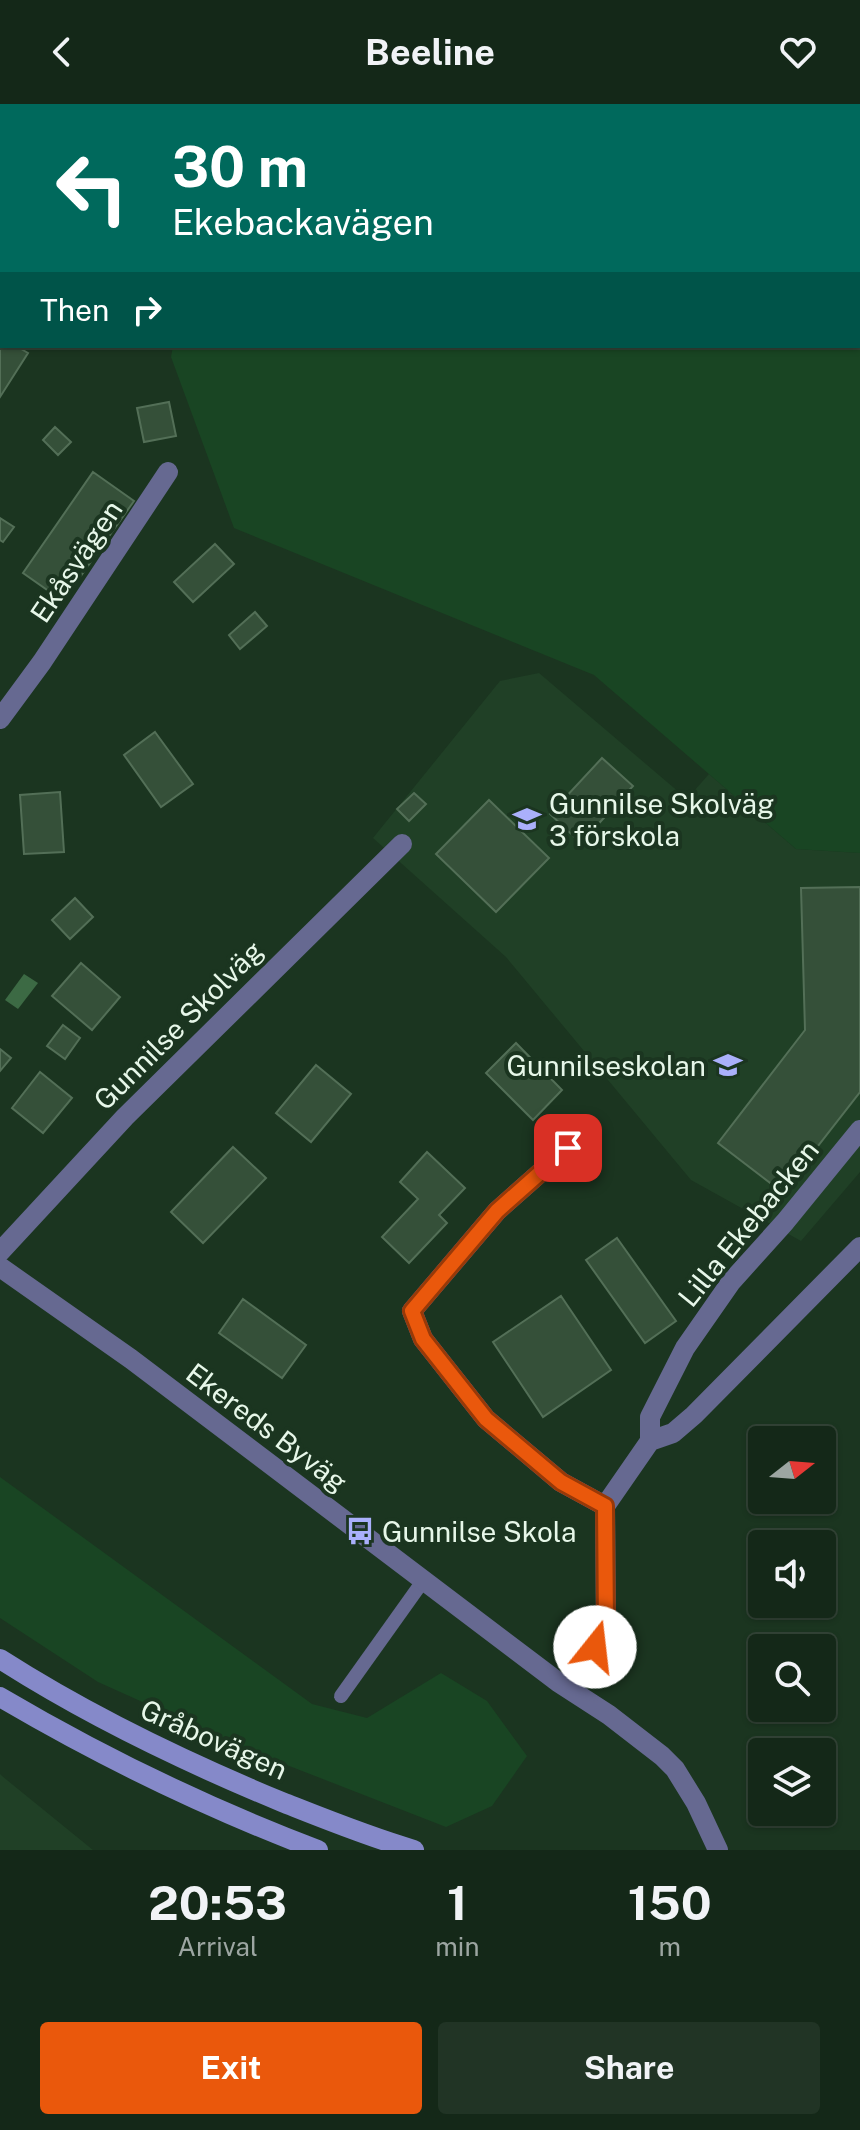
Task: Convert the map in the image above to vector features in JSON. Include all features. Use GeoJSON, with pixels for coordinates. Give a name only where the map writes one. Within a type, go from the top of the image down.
{"type":"FeatureCollection","features":[{"type":"Feature","properties":{"kind":"main road","name":"Gråbovägen"},"geometry":{"type":"LineString","coordinates":[[0,1659],[40,1685],[125,1731],[219,1776],[414,1850]]}},
{"type":"Feature","properties":{"kind":"main road"},"geometry":{"type":"LineString","coordinates":[[0,1697],[62,1734],[153,1781],[318,1850]]}},
{"type":"Feature","properties":{"kind":"street","name":"Ekåsvägen"},"geometry":{"type":"LineString","coordinates":[[0,719],[42,662],[168,472]]}},
{"type":"Feature","properties":{"kind":"street","name":"Gunnilse Skolväg"},"geometry":{"type":"LineString","coordinates":[[0,1252],[125,1117],[402,844]]}},
{"type":"Feature","properties":{"kind":"street","name":"Lilla Ekebacken"},"geometry":{"type":"LineString","coordinates":[[605,1506],[650,1441],[650,1417],[685,1348],[731,1282],[860,1130]]}},
{"type":"Feature","properties":{"kind":"street"},"geometry":{"type":"LineString","coordinates":[[566,1686],[595,1647],[606,1626],[605,1506],[561,1482],[486,1419],[423,1339],[412,1311],[497,1211],[568,1148]]}},
{"type":"Feature","properties":{"kind":"street","name":"Lilla Ekebacken"},"geometry":{"type":"LineString","coordinates":[[650,1441],[673,1433],[694,1415],[860,1247]]}},
{"type":"Feature","properties":{"kind":"street","name":"Ekereds Byväg"},"geometry":{"type":"LineString","coordinates":[[0,1267],[143,1368],[423,1581],[662,1756],[682,1780],[718,1850]]}},
{"type":"Feature","properties":{"kind":"lane"},"geometry":{"type":"LineString","coordinates":[[341,1696],[423,1581]]}},
{"type":"Feature","properties":{"kind":"shaded area"},"geometry":{"type":"Polygon","coordinates":[[[173,348],[860,348],[860,853],[796,849],[594,675],[234,528],[171,357],[173,348]]]}},
{"type":"Feature","properties":{"kind":"shaded area","name":"Gunnilseskolan"},"geometry":{"type":"Polygon","coordinates":[[[539,673],[687,799],[709,774],[796,849],[860,853],[860,1172],[801,1241],[691,1180],[506,957],[373,838],[500,681],[539,673]]]}},
{"type":"Feature","properties":{"kind":"shaded area"},"geometry":{"type":"Polygon","coordinates":[[[24,974],[38,983],[18,1009],[5,1000],[24,974]]]}},
{"type":"Feature","properties":{"kind":"shaded area"},"geometry":{"type":"Polygon","coordinates":[[[0,1477],[312,1704],[367,1718],[441,1673],[487,1701],[527,1756],[492,1806],[446,1827],[256,1753],[98,1682],[0,1618],[0,1477]]]}},
{"type":"Feature","properties":{"kind":"shaded area"},"geometry":{"type":"Polygon","coordinates":[[[0,1774],[2,1776],[93,1850],[0,1850],[0,1774]]]}},
{"type":"Feature","properties":{"kind":"building"},"geometry":{"type":"Polygon","coordinates":[[[0,348],[19,348],[28,353],[0,397],[0,348]]]}},
{"type":"Feature","properties":{"kind":"building"},"geometry":{"type":"Polygon","coordinates":[[[169,402],[176,436],[144,442],[137,408],[169,402]]]}},
{"type":"Feature","properties":{"kind":"building"},"geometry":{"type":"Polygon","coordinates":[[[55,427],[71,442],[58,455],[43,440],[55,427]]]}},
{"type":"Feature","properties":{"kind":"building"},"geometry":{"type":"Polygon","coordinates":[[[93,472],[134,501],[63,601],[23,573],[93,472]]]}},
{"type":"Feature","properties":{"kind":"building"},"geometry":{"type":"Polygon","coordinates":[[[0,518],[14,527],[3,542],[0,540],[0,518]]]}},
{"type":"Feature","properties":{"kind":"building"},"geometry":{"type":"Polygon","coordinates":[[[215,544],[234,564],[193,602],[174,582],[215,544]]]}},
{"type":"Feature","properties":{"kind":"building"},"geometry":{"type":"Polygon","coordinates":[[[255,612],[267,626],[240,649],[229,635],[255,612]]]}},
{"type":"Feature","properties":{"kind":"building"},"geometry":{"type":"Polygon","coordinates":[[[155,732],[193,784],[161,807],[124,755],[155,732]]]}},
{"type":"Feature","properties":{"kind":"building"},"geometry":{"type":"Polygon","coordinates":[[[602,758],[633,786],[581,843],[550,814],[602,758]]]}},
{"type":"Feature","properties":{"kind":"building"},"geometry":{"type":"Polygon","coordinates":[[[60,792],[64,852],[24,854],[20,795],[60,792]]]}},
{"type":"Feature","properties":{"kind":"building"},"geometry":{"type":"Polygon","coordinates":[[[414,793],[426,804],[409,821],[397,809],[414,793]]]}},
{"type":"Feature","properties":{"kind":"building"},"geometry":{"type":"Polygon","coordinates":[[[489,800],[549,858],[496,912],[436,854],[489,800]]]}},
{"type":"Feature","properties":{"kind":"building"},"geometry":{"type":"Polygon","coordinates":[[[860,887],[860,1092],[782,1192],[718,1143],[805,1030],[801,888],[860,887]]]}},
{"type":"Feature","properties":{"kind":"building"},"geometry":{"type":"Polygon","coordinates":[[[75,898],[93,917],[70,939],[52,920],[75,898]]]}},
{"type":"Feature","properties":{"kind":"building"},"geometry":{"type":"Polygon","coordinates":[[[81,963],[120,997],[92,1030],[52,996],[81,963]]]}},
{"type":"Feature","properties":{"kind":"building"},"geometry":{"type":"Polygon","coordinates":[[[63,1025],[80,1038],[65,1059],[47,1046],[63,1025]]]}},
{"type":"Feature","properties":{"kind":"building"},"geometry":{"type":"Polygon","coordinates":[[[516,1043],[562,1090],[533,1120],[486,1073],[516,1043]]]}},
{"type":"Feature","properties":{"kind":"building"},"geometry":{"type":"Polygon","coordinates":[[[0,1049],[11,1058],[0,1071],[0,1049]]]}},
{"type":"Feature","properties":{"kind":"building"},"geometry":{"type":"Polygon","coordinates":[[[316,1065],[351,1094],[311,1142],[276,1113],[316,1065]]]}},
{"type":"Feature","properties":{"kind":"building"},"geometry":{"type":"Polygon","coordinates":[[[40,1072],[72,1098],[43,1133],[12,1108],[40,1072]]]}},
{"type":"Feature","properties":{"kind":"building"},"geometry":{"type":"Polygon","coordinates":[[[233,1147],[266,1178],[203,1243],[171,1212],[233,1147]]]}},
{"type":"Feature","properties":{"kind":"building"},"geometry":{"type":"Polygon","coordinates":[[[427,1152],[465,1188],[439,1215],[447,1223],[409,1263],[382,1237],[418,1199],[400,1182],[427,1152]]]}},
{"type":"Feature","properties":{"kind":"building"},"geometry":{"type":"Polygon","coordinates":[[[617,1238],[676,1321],[645,1343],[586,1260],[617,1238]]]}},
{"type":"Feature","properties":{"kind":"building"},"geometry":{"type":"Polygon","coordinates":[[[561,1296],[611,1370],[543,1417],[493,1342],[561,1296]]]}},
{"type":"Feature","properties":{"kind":"building"},"geometry":{"type":"Polygon","coordinates":[[[243,1299],[306,1345],[282,1378],[219,1333],[243,1299]]]}},
{"type":"Feature","properties":{"kind":"place","name":"Gunnilse Skolväg 3 förskola"},"geometry":{"type":"Point","coordinates":[527,819]}},
{"type":"Feature","properties":{"kind":"place","name":"Gunnilseskolan"},"geometry":{"type":"Point","coordinates":[728,1065]}},
{"type":"Feature","properties":{"kind":"place","name":"Gunnilse Skola"},"geometry":{"type":"Point","coordinates":[360,1531]}},
{"type":"Feature","properties":{"kind":"route"},"geometry":{"type":"LineString","coordinates":[[568,1148],[497,1211],[412,1311],[423,1339],[486,1419],[561,1482],[605,1506],[606,1626],[595,1647]]}}]}
